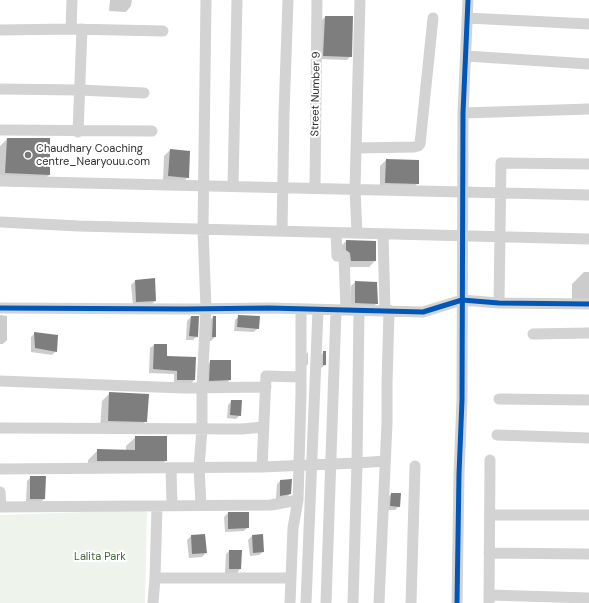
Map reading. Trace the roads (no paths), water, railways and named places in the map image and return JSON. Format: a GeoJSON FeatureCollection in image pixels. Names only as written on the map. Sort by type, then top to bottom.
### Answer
{"type":"FeatureCollection","features":[{"type":"Feature","properties":{"kind":"street"},"geometry":{"type":"LineString","coordinates":[[72,0],[77,29],[80,90],[78,132]]}},
{"type":"Feature","properties":{"kind":"street"},"geometry":{"type":"LineString","coordinates":[[201,505],[200,467],[202,388],[206,309],[203,229],[206,0]]}},
{"type":"Feature","properties":{"kind":"street"},"geometry":{"type":"LineString","coordinates":[[233,186],[237,0]]}},
{"type":"Feature","properties":{"kind":"street"},"geometry":{"type":"LineString","coordinates":[[282,231],[288,0]]}},
{"type":"Feature","properties":{"kind":"street","name":"Street Number 9"},"geometry":{"type":"LineString","coordinates":[[315,188],[317,0]]}},
{"type":"Feature","properties":{"kind":"street"},"geometry":{"type":"LineString","coordinates":[[357,233],[355,189],[360,0]]}},
{"type":"Feature","properties":{"kind":"street"},"geometry":{"type":"LineString","coordinates":[[457,603],[462,400],[464,113],[468,0]]}},
{"type":"Feature","properties":{"kind":"street"},"geometry":{"type":"LineString","coordinates":[[356,148],[414,147],[420,144],[433,18]]}},
{"type":"Feature","properties":{"kind":"street"},"geometry":{"type":"LineString","coordinates":[[467,18],[589,24]]}},
{"type":"Feature","properties":{"kind":"street"},"geometry":{"type":"LineString","coordinates":[[0,30],[77,29],[163,31]]}},
{"type":"Feature","properties":{"kind":"street"},"geometry":{"type":"LineString","coordinates":[[466,56],[589,64]]}},
{"type":"Feature","properties":{"kind":"street"},"geometry":{"type":"LineString","coordinates":[[0,89],[80,90],[144,93]]}},
{"type":"Feature","properties":{"kind":"street"},"geometry":{"type":"LineString","coordinates":[[464,113],[589,109]]}},
{"type":"Feature","properties":{"kind":"street"},"geometry":{"type":"LineString","coordinates":[[0,130],[78,132],[152,131]]}},
{"type":"Feature","properties":{"kind":"street"},"geometry":{"type":"LineString","coordinates":[[499,303],[501,163],[589,164]]}},
{"type":"Feature","properties":{"kind":"street"},"geometry":{"type":"LineString","coordinates":[[0,181],[589,195]]}},
{"type":"Feature","properties":{"kind":"street"},"geometry":{"type":"LineString","coordinates":[[0,222],[79,226],[589,239]]}},
{"type":"Feature","properties":{"kind":"street"},"geometry":{"type":"LineString","coordinates":[[326,603],[331,463],[344,256],[337,256],[336,232]]}},
{"type":"Feature","properties":{"kind":"street"},"geometry":{"type":"LineString","coordinates":[[379,603],[385,461],[387,310],[383,234]]}},
{"type":"Feature","properties":{"kind":"street"},"geometry":{"type":"LineString","coordinates":[[0,308],[269,308],[423,312],[462,300],[499,303],[589,304]]}},
{"type":"Feature","properties":{"kind":"street"},"geometry":{"type":"LineString","coordinates":[[290,603],[293,528],[298,500],[301,309]]}},
{"type":"Feature","properties":{"kind":"street"},"geometry":{"type":"LineString","coordinates":[[306,603],[313,464],[318,310]]}},
{"type":"Feature","properties":{"kind":"street"},"geometry":{"type":"LineString","coordinates":[[353,603],[359,310]]}},
{"type":"Feature","properties":{"kind":"street"},"geometry":{"type":"LineString","coordinates":[[533,334],[589,333]]}},
{"type":"Feature","properties":{"kind":"street"},"geometry":{"type":"LineString","coordinates":[[262,467],[266,376],[301,377]]}},
{"type":"Feature","properties":{"kind":"street"},"geometry":{"type":"LineString","coordinates":[[0,381],[202,388],[266,387]]}},
{"type":"Feature","properties":{"kind":"street"},"geometry":{"type":"LineString","coordinates":[[498,399],[589,400]]}},
{"type":"Feature","properties":{"kind":"street"},"geometry":{"type":"LineString","coordinates":[[0,428],[202,429],[264,427]]}},
{"type":"Feature","properties":{"kind":"street"},"geometry":{"type":"LineString","coordinates":[[497,435],[589,438]]}},
{"type":"Feature","properties":{"kind":"street"},"geometry":{"type":"LineString","coordinates":[[490,460],[489,599],[589,598]]}},
{"type":"Feature","properties":{"kind":"street"},"geometry":{"type":"LineString","coordinates":[[0,469],[262,467],[385,461]]}},
{"type":"Feature","properties":{"kind":"street"},"geometry":{"type":"LineString","coordinates":[[411,603],[415,466]]}},
{"type":"Feature","properties":{"kind":"street"},"geometry":{"type":"LineString","coordinates":[[171,468],[172,506]]}},
{"type":"Feature","properties":{"kind":"street"},"geometry":{"type":"LineString","coordinates":[[0,492],[0,507],[271,505],[298,500]]}},
{"type":"Feature","properties":{"kind":"street"},"geometry":{"type":"LineString","coordinates":[[153,603],[157,506]]}},
{"type":"Feature","properties":{"kind":"street"},"geometry":{"type":"LineString","coordinates":[[490,515],[589,515]]}},
{"type":"Feature","properties":{"kind":"street"},"geometry":{"type":"LineString","coordinates":[[489,553],[589,554]]}},
{"type":"Feature","properties":{"kind":"street"},"geometry":{"type":"LineString","coordinates":[[155,578],[291,578]]}},
{"type":"Feature","properties":{"kind":"place","name":"Chaudhary Coaching centre_Nearyouu.com"},"geometry":{"type":"Point","coordinates":[28,155]}},
{"type":"Feature","properties":{"kind":"park label","name":"Lalita Park"},"geometry":{"type":"Point","coordinates":[100,557]}}]}
